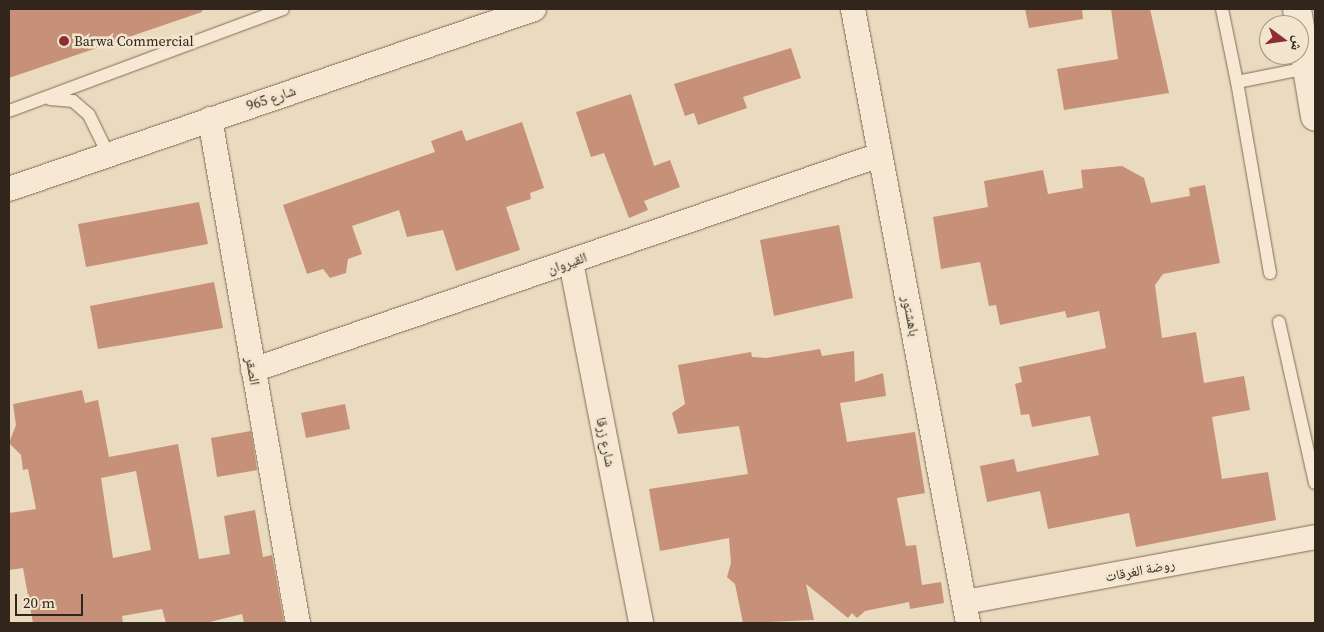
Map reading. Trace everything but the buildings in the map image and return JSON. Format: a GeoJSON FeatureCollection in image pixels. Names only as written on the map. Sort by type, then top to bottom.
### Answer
{"type":"FeatureCollection","features":[{"type":"Feature","properties":{"kind":"street","name":"شارع 965"},"geometry":{"type":"LineString","coordinates":[[9,189],[534,9]]}},
{"type":"Feature","properties":{"kind":"street","name":"باهشتور"},"geometry":{"type":"LineString","coordinates":[[853,9],[966,613]]}},
{"type":"Feature","properties":{"kind":"street"},"geometry":{"type":"LineString","coordinates":[[1296,9],[1315,116]]}},
{"type":"Feature","properties":{"kind":"street","name":"الصقر"},"geometry":{"type":"LineString","coordinates":[[210,119],[298,623]]}},
{"type":"Feature","properties":{"kind":"street","name":"القيروان"},"geometry":{"type":"LineString","coordinates":[[253,370],[880,155]]}},
{"type":"Feature","properties":{"kind":"street","name":"شارع زرقا"},"geometry":{"type":"LineString","coordinates":[[571,262],[641,623]]}},
{"type":"Feature","properties":{"kind":"street","name":"روضة الغرقات"},"geometry":{"type":"LineString","coordinates":[[966,613],[1315,537]]}},
{"type":"Feature","properties":{"kind":"lane"},"geometry":{"type":"LineString","coordinates":[[9,111],[47,99],[283,9]]}},
{"type":"Feature","properties":{"kind":"lane"},"geometry":{"type":"LineString","coordinates":[[1222,9],[1237,82],[1270,273]]}},
{"type":"Feature","properties":{"kind":"lane"},"geometry":{"type":"LineString","coordinates":[[1237,82],[1307,68]]}},
{"type":"Feature","properties":{"kind":"lane"},"geometry":{"type":"LineString","coordinates":[[47,99],[73,101],[89,115],[108,154]]}},
{"type":"Feature","properties":{"kind":"lane"},"geometry":{"type":"LineString","coordinates":[[1279,322],[1315,483]]}},
{"type":"Feature","properties":{"kind":"place","name":"Barwa Commercial"},"geometry":{"type":"Point","coordinates":[64,41]}}]}
